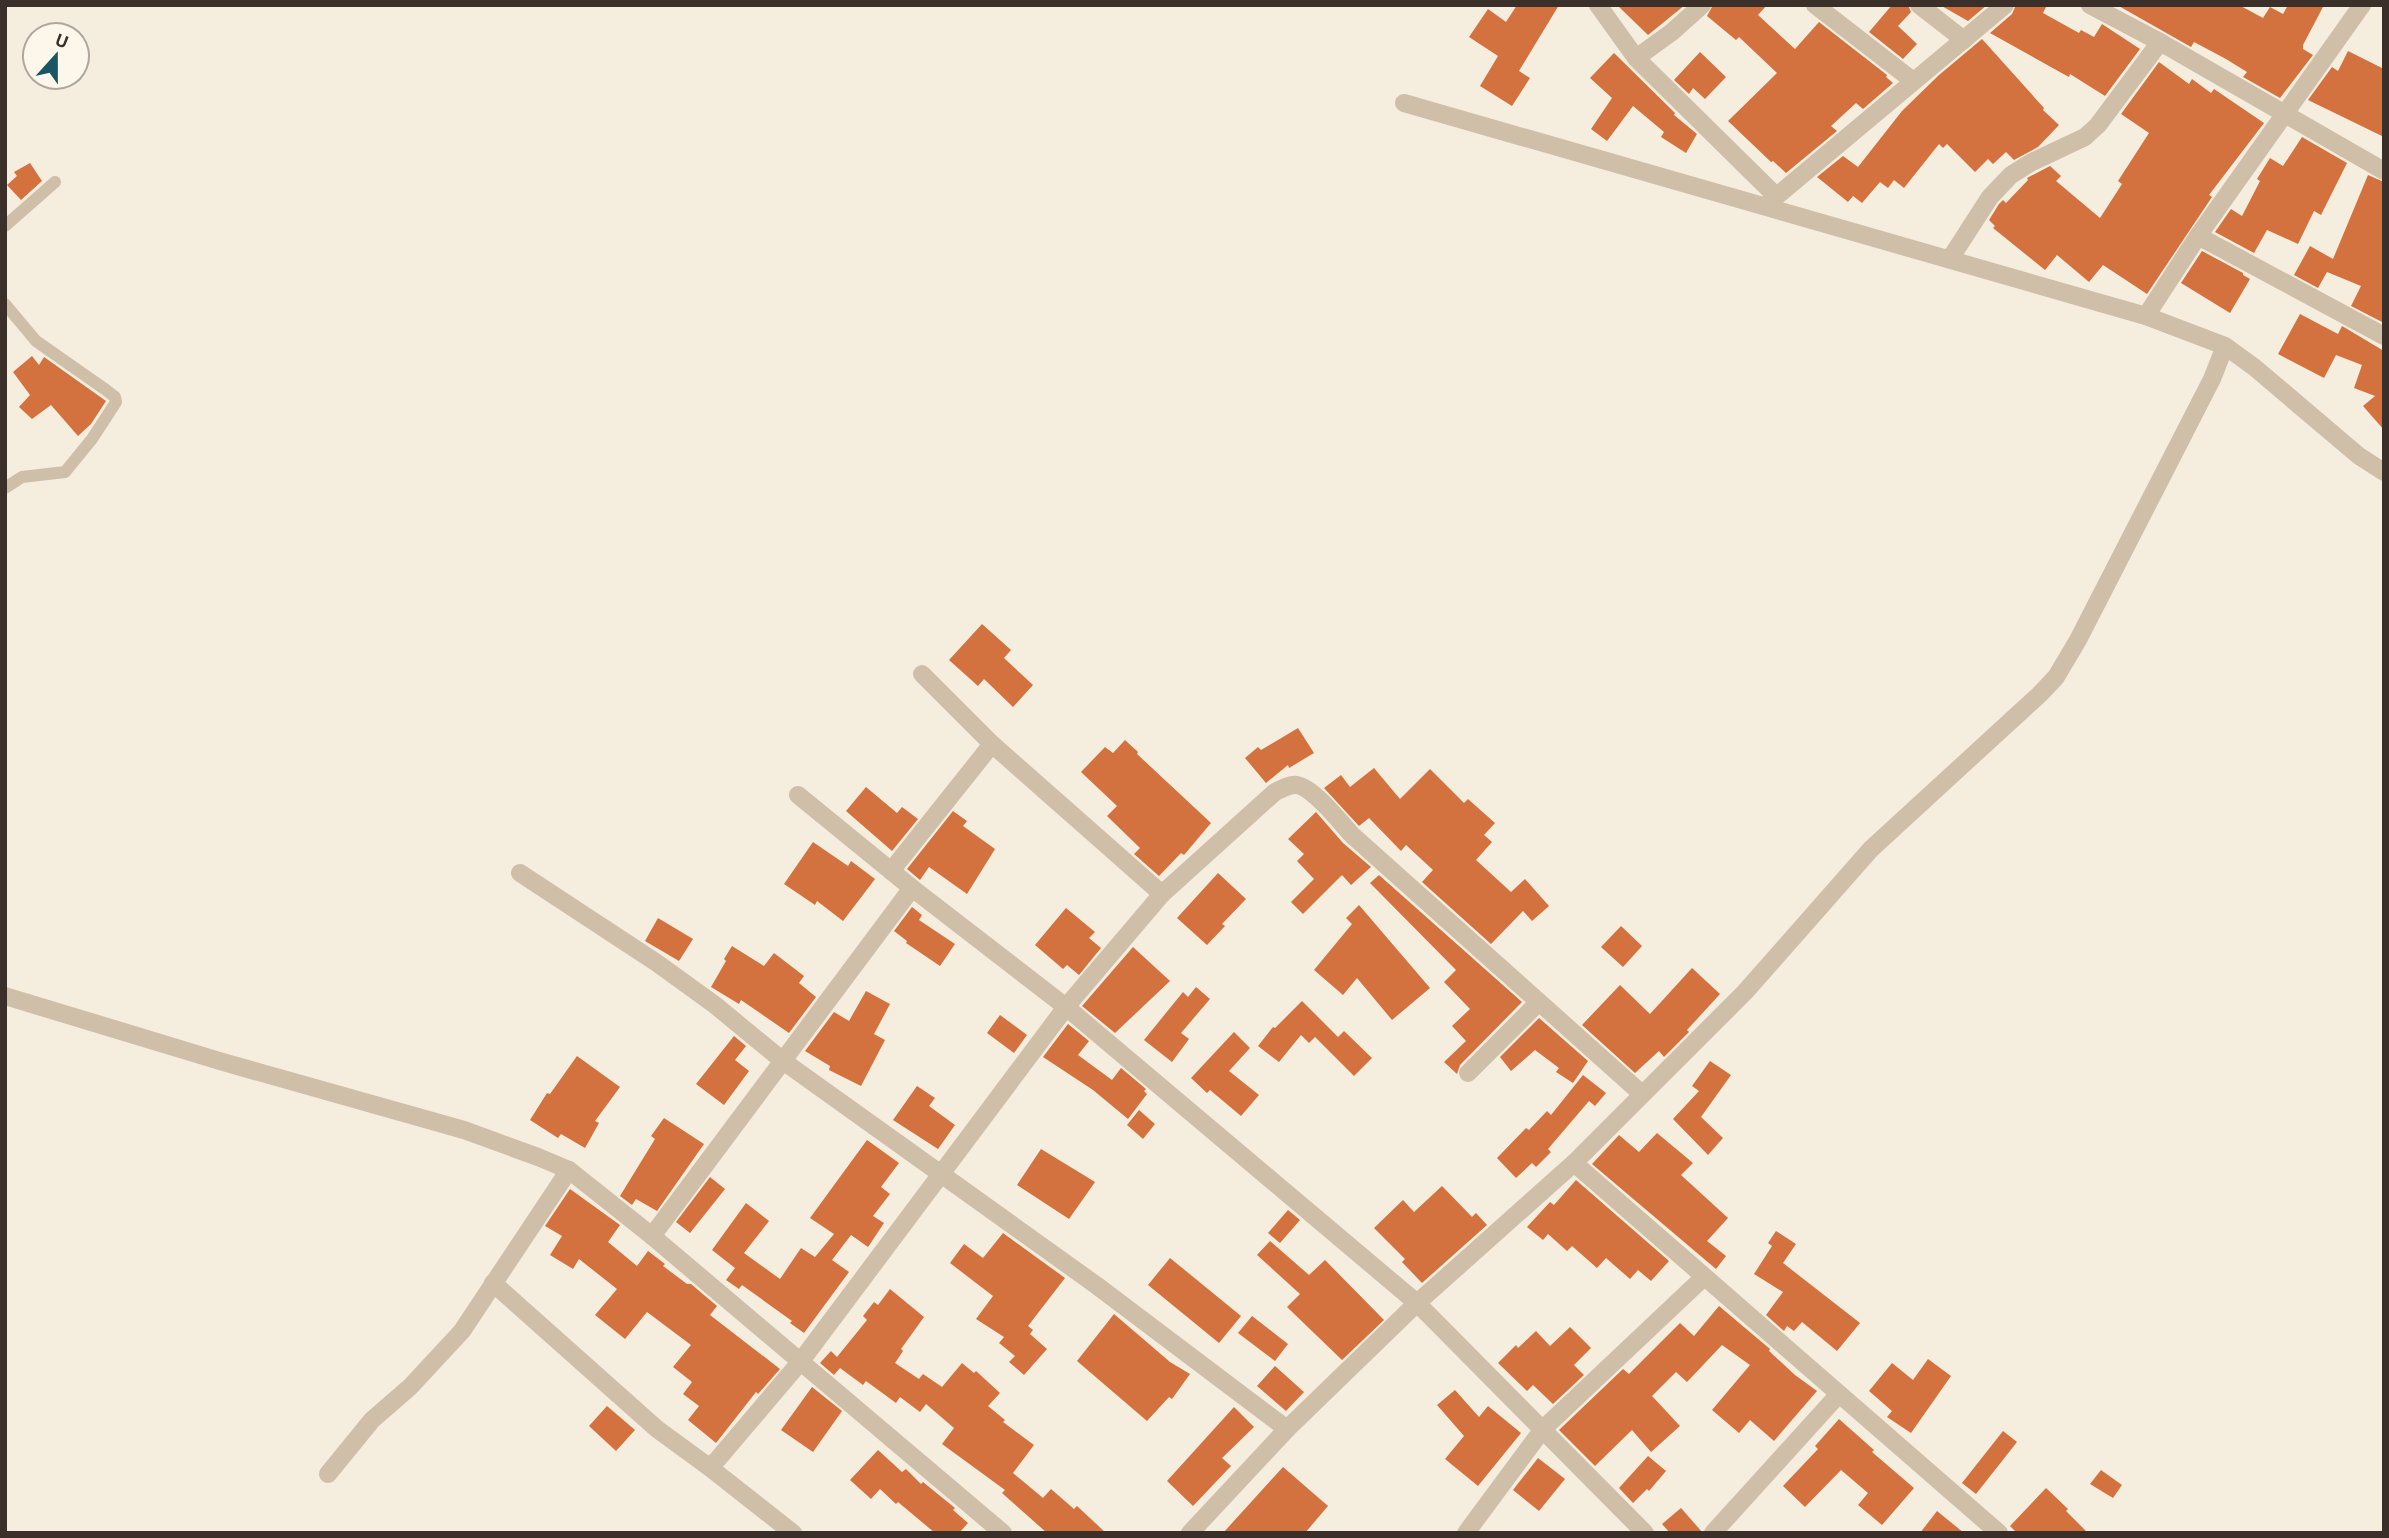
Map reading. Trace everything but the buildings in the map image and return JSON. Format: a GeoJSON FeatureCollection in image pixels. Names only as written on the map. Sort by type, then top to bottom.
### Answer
{"type":"FeatureCollection","features":[{"type":"Feature","properties":{"kind":"street"},"geometry":{"type":"LineString","coordinates":[[1598,5],[1636,58],[1770,201]]}},
{"type":"Feature","properties":{"kind":"street"},"geometry":{"type":"LineString","coordinates":[[1636,58],[1672,32],[1702,5]]}},
{"type":"Feature","properties":{"kind":"street"},"geometry":{"type":"LineString","coordinates":[[1815,5],[1912,80]]}},
{"type":"Feature","properties":{"kind":"street"},"geometry":{"type":"LineString","coordinates":[[1919,5],[1964,40]]}},
{"type":"Feature","properties":{"kind":"street"},"geometry":{"type":"LineString","coordinates":[[1770,201],[2005,5]]}},
{"type":"Feature","properties":{"kind":"street"},"geometry":{"type":"LineString","coordinates":[[2090,5],[2160,42],[2384,171]]}},
{"type":"Feature","properties":{"kind":"street"},"geometry":{"type":"LineString","coordinates":[[2146,316],[2198,236],[2362,5]]}},
{"type":"Feature","properties":{"kind":"street"},"geometry":{"type":"LineString","coordinates":[[1951,259],[1990,197],[2011,175],[2085,137],[2098,125],[2160,42]]}},
{"type":"Feature","properties":{"kind":"street"},"geometry":{"type":"LineString","coordinates":[[1404,103],[1770,201],[1951,259],[2146,316],[2254,367],[2359,456],[2384,472]]}},
{"type":"Feature","properties":{"kind":"street"},"geometry":{"type":"LineString","coordinates":[[2198,236],[2384,336]]}},
{"type":"Feature","properties":{"kind":"street"},"geometry":{"type":"LineString","coordinates":[[1190,1533],[1287,1429],[1417,1303],[1574,1164],[1745,992],[1871,849],[2056,677],[2078,640],[2212,379],[2223,351]]}},
{"type":"Feature","properties":{"kind":"street"},"geometry":{"type":"LineString","coordinates":[[922,674],[992,744],[1161,894]]}},
{"type":"Feature","properties":{"kind":"street"},"geometry":{"type":"LineString","coordinates":[[891,871],[992,744]]}},
{"type":"Feature","properties":{"kind":"street"},"geometry":{"type":"LineString","coordinates":[[709,1467],[801,1361],[1066,1007],[1161,894],[1275,792],[1287,786],[1297,785],[1312,793],[1352,835],[1642,1094]]}},
{"type":"Feature","properties":{"kind":"street"},"geometry":{"type":"LineString","coordinates":[[798,795],[912,888],[1066,1007],[1417,1303],[1645,1533]]}},
{"type":"Feature","properties":{"kind":"street"},"geometry":{"type":"LineString","coordinates":[[520,873],[667,970],[715,1005],[782,1061],[1096,1285],[1287,1429]]}},
{"type":"Feature","properties":{"kind":"street"},"geometry":{"type":"LineString","coordinates":[[652,1236],[912,888]]}},
{"type":"Feature","properties":{"kind":"street"},"geometry":{"type":"LineString","coordinates":[[5,996],[223,1062],[464,1130],[569,1170],[652,1236],[1003,1533]]}},
{"type":"Feature","properties":{"kind":"street"},"geometry":{"type":"LineString","coordinates":[[1468,1073],[1539,1002]]}},
{"type":"Feature","properties":{"kind":"street"},"geometry":{"type":"LineString","coordinates":[[1574,1164],[1999,1533]]}},
{"type":"Feature","properties":{"kind":"street"},"geometry":{"type":"LineString","coordinates":[[328,1474],[372,1420],[410,1387],[462,1331],[569,1170]]}},
{"type":"Feature","properties":{"kind":"street"},"geometry":{"type":"LineString","coordinates":[[1466,1533],[1544,1429],[1704,1277]]}},
{"type":"Feature","properties":{"kind":"street"},"geometry":{"type":"LineString","coordinates":[[494,1283],[657,1429],[793,1533]]}},
{"type":"Feature","properties":{"kind":"street"},"geometry":{"type":"LineString","coordinates":[[1713,1533],[1839,1394]]}},
{"type":"Feature","properties":{"kind":"lane"},"geometry":{"type":"LineString","coordinates":[[5,226],[55,183]]}},
{"type":"Feature","properties":{"kind":"lane"},"geometry":{"type":"LineString","coordinates":[[5,304],[36,341],[106,390],[115,397],[116,402],[92,439],[65,472],[22,477],[5,488]]}}]}
